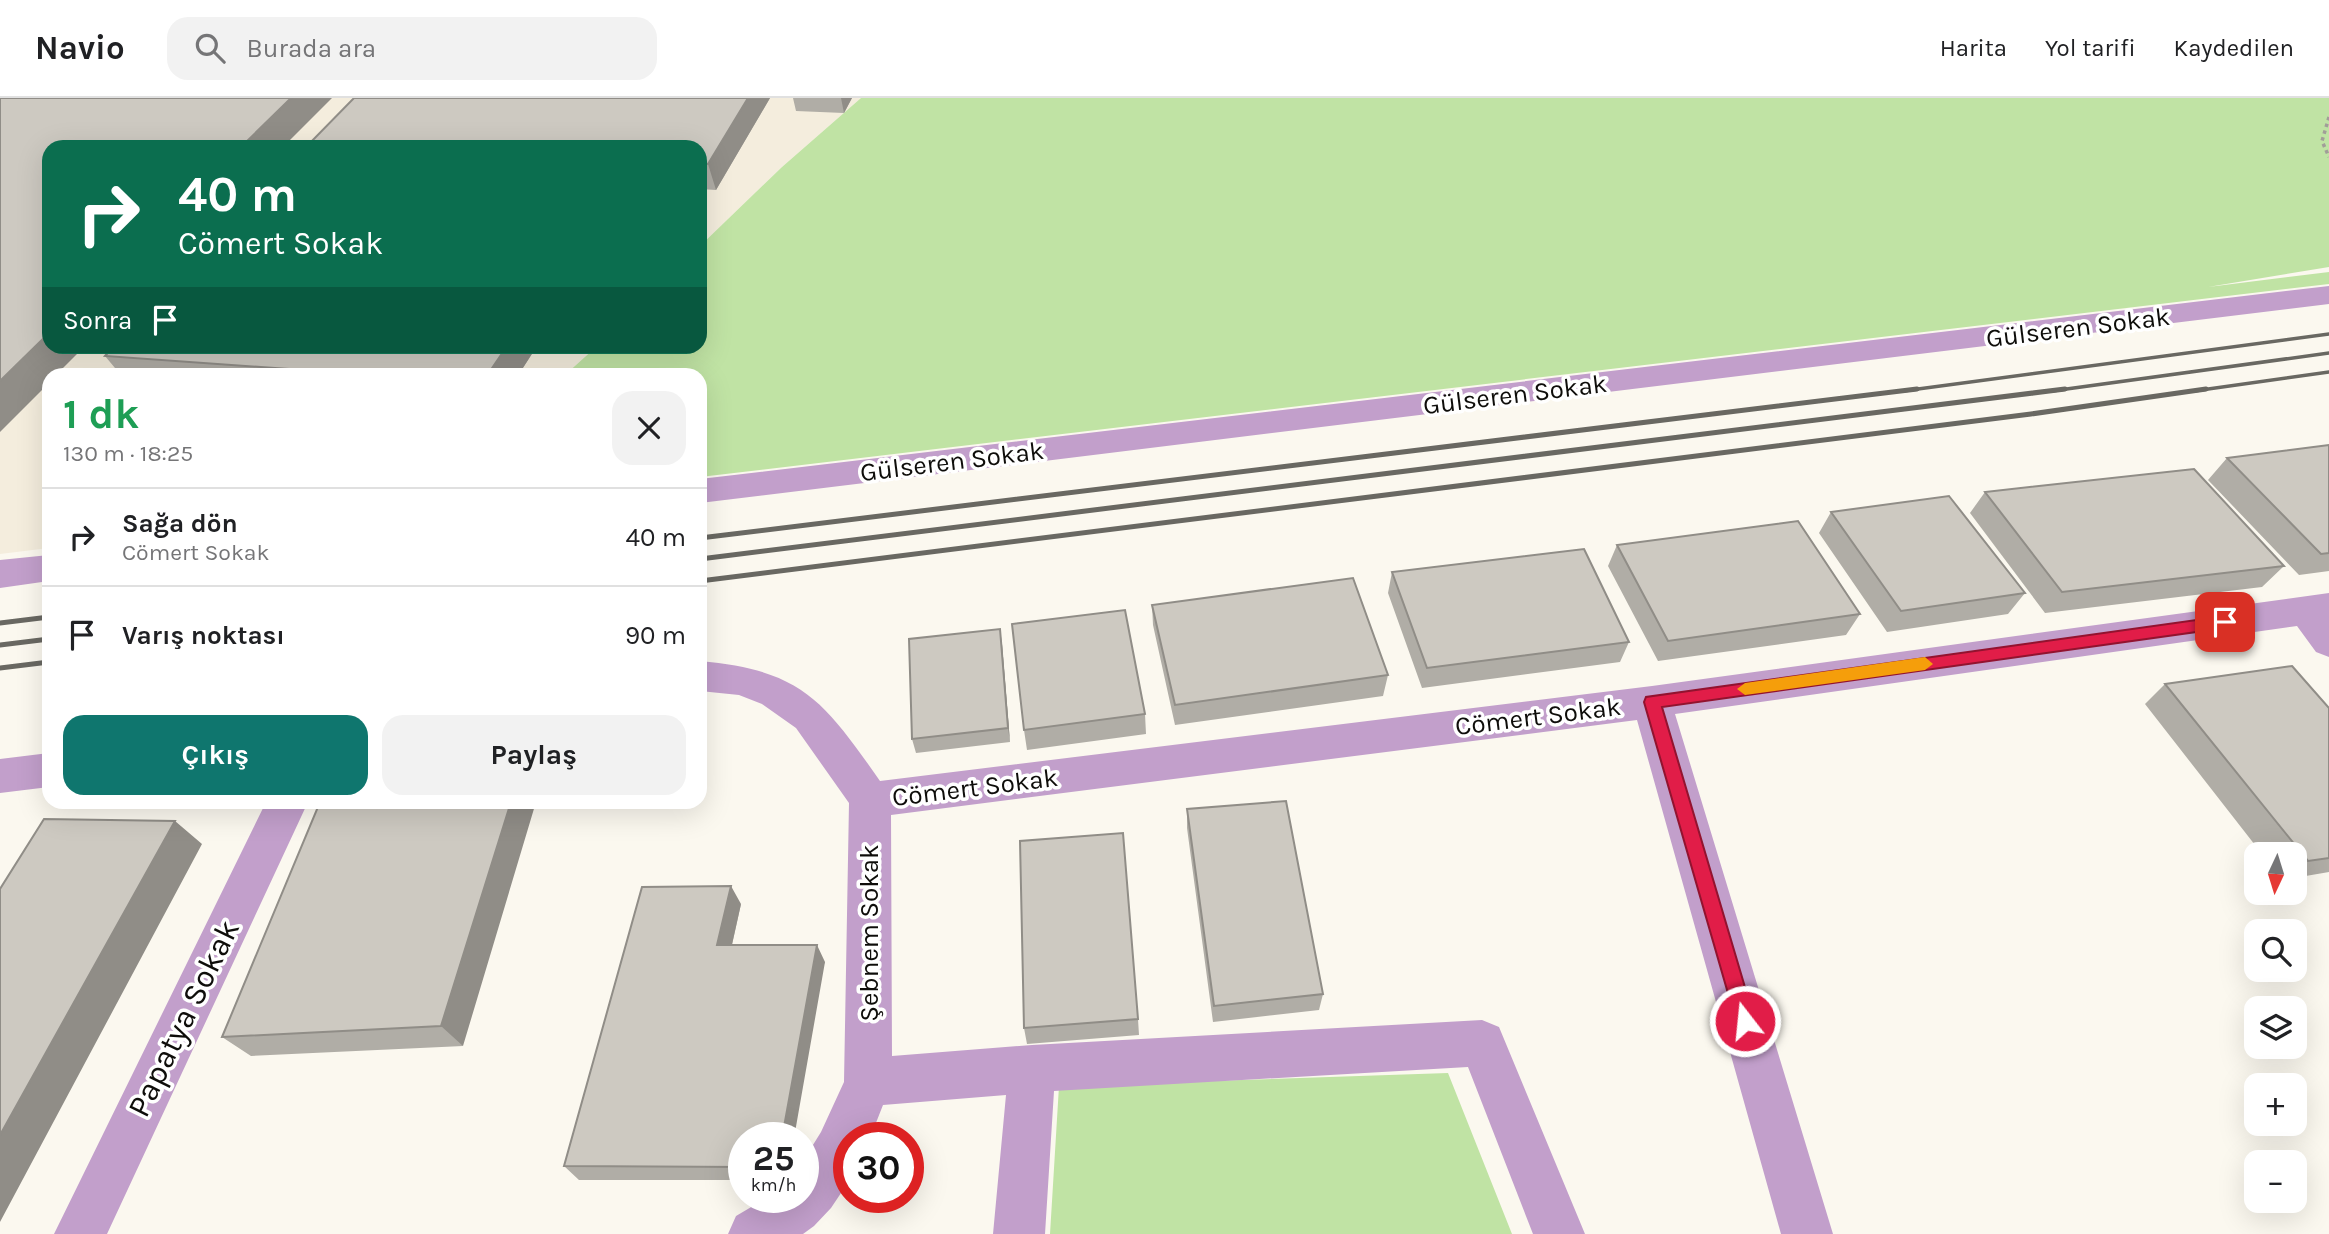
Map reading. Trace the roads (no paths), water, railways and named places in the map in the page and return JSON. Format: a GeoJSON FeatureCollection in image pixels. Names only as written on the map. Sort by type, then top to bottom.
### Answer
{"type":"FeatureCollection","features":[{"type":"Feature","properties":{"kind":"street","name":"Gülseren Sokak"},"geometry":{"type":"LineString","coordinates":[[707,490],[2329,295]]}},
{"type":"Feature","properties":{"kind":"street"},"geometry":{"type":"LineString","coordinates":[[0,574],[42,569]]}},
{"type":"Feature","properties":{"kind":"street"},"geometry":{"type":"LineString","coordinates":[[2318,609],[2329,642]]}},
{"type":"Feature","properties":{"kind":"street","name":"Cömert Sokak"},"geometry":{"type":"LineString","coordinates":[[870,800],[1652,702],[2318,609]]}},
{"type":"Feature","properties":{"kind":"street"},"geometry":{"type":"LineString","coordinates":[[707,677],[742,680],[776,693],[810,718],[832,744],[870,800]]}},
{"type":"Feature","properties":{"kind":"street"},"geometry":{"type":"LineString","coordinates":[[1652,702],[1807,1234]]}},
{"type":"Feature","properties":{"kind":"street"},"geometry":{"type":"LineString","coordinates":[[0,776],[42,771]]}},
{"type":"Feature","properties":{"kind":"street","name":"Şebnem Sokak"},"geometry":{"type":"LineString","coordinates":[[868,1082],[870,800]]}},
{"type":"Feature","properties":{"kind":"street","name":"Papatya Sokak"},"geometry":{"type":"LineString","coordinates":[[80,1234],[283,809]]}},
{"type":"Feature","properties":{"kind":"street"},"geometry":{"type":"LineString","coordinates":[[754,1234],[793,1212],[822,1181],[846,1138],[868,1082],[1032,1069],[1482,1044],[1559,1234]]}},
{"type":"Feature","properties":{"kind":"street"},"geometry":{"type":"LineString","coordinates":[[1019,1234],[1032,1069]]}},
{"type":"Feature","properties":{"kind":"railway"},"geometry":{"type":"LineString","coordinates":[[1903,391],[2329,334]]}},
{"type":"Feature","properties":{"kind":"railway"},"geometry":{"type":"LineString","coordinates":[[2052,391],[2329,353]]}},
{"type":"Feature","properties":{"kind":"railway"},"geometry":{"type":"LineString","coordinates":[[2194,391],[2329,372]]}},
{"type":"Feature","properties":{"kind":"railway"},"geometry":{"type":"LineString","coordinates":[[707,537],[1917,389]]}},
{"type":"Feature","properties":{"kind":"railway"},"geometry":{"type":"LineString","coordinates":[[707,558],[2065,389]]}},
{"type":"Feature","properties":{"kind":"railway"},"geometry":{"type":"LineString","coordinates":[[707,580],[2031,414],[2206,389]]}},
{"type":"Feature","properties":{"kind":"railway"},"geometry":{"type":"LineString","coordinates":[[0,623],[42,618]]}},
{"type":"Feature","properties":{"kind":"railway"},"geometry":{"type":"LineString","coordinates":[[0,645],[42,640]]}},
{"type":"Feature","properties":{"kind":"railway"},"geometry":{"type":"LineString","coordinates":[[0,668],[42,663]]}}]}
